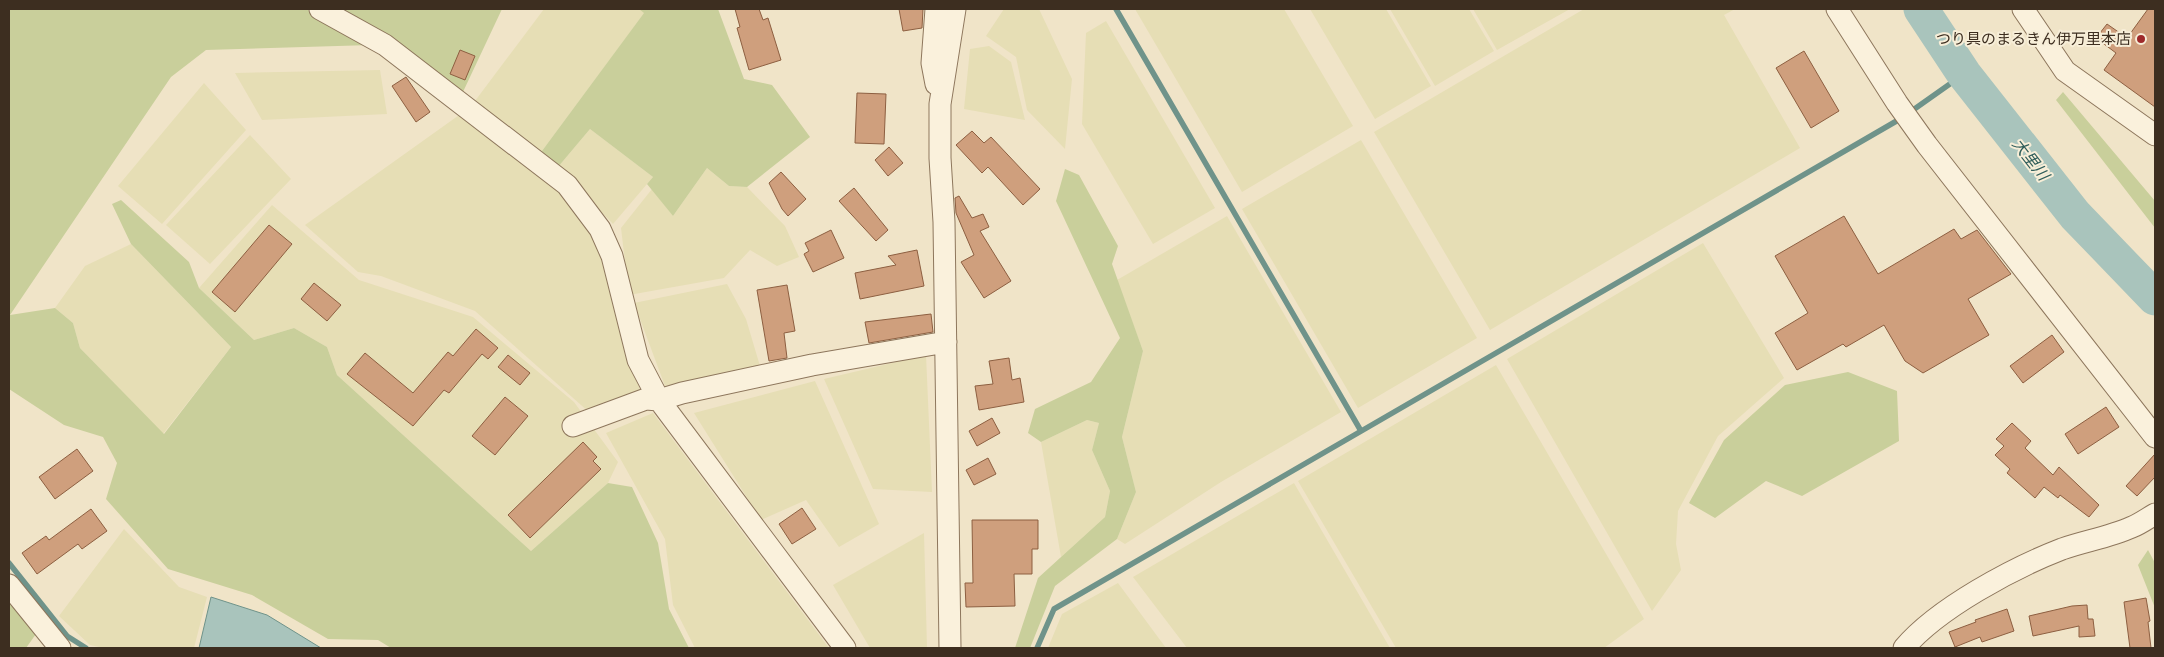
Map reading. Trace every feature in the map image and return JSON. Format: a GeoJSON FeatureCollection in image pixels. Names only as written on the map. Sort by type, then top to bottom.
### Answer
{"type":"FeatureCollection","features":[{"type":"Feature","properties":{"kind":"street"},"geometry":{"type":"LineString","coordinates":[[320,9],[385,46],[567,185],[600,229],[612,256],[638,360],[659,400],[845,648]]}},
{"type":"Feature","properties":{"kind":"street"},"geometry":{"type":"LineString","coordinates":[[936,9],[932,63],[940,104]]}},
{"type":"Feature","properties":{"kind":"street"},"geometry":{"type":"LineString","coordinates":[[950,648],[944,222],[940,158],[940,104],[955,9]]}},
{"type":"Feature","properties":{"kind":"street"},"geometry":{"type":"LineString","coordinates":[[1837,9],[1927,145],[2155,437]]}},
{"type":"Feature","properties":{"kind":"street"},"geometry":{"type":"LineString","coordinates":[[2023,9],[2064,71],[2155,135]]}},
{"type":"Feature","properties":{"kind":"street"},"geometry":{"type":"LineString","coordinates":[[573,426],[646,399],[659,400],[682,393],[812,365],[946,342]]}},
{"type":"Feature","properties":{"kind":"street"},"geometry":{"type":"LineString","coordinates":[[1916,644],[1945,612],[2018,568],[2063,549],[2132,527],[2155,514]]}},
{"type":"Feature","properties":{"kind":"street"},"geometry":{"type":"LineString","coordinates":[[9,584],[49,644]]}},
{"type":"Feature","properties":{"kind":"shaded area"},"geometry":{"type":"Polygon","coordinates":[[[544,9],[639,9],[645,12],[539,155],[475,101],[544,9]]]}},
{"type":"Feature","properties":{"kind":"shaded area"},"geometry":{"type":"Polygon","coordinates":[[[1004,9],[1039,9],[1072,79],[1065,149],[1027,110],[1016,57],[986,36],[1004,9]]]}},
{"type":"Feature","properties":{"kind":"shaded area"},"geometry":{"type":"Polygon","coordinates":[[[1135,9],[1284,9],[1353,126],[1242,192],[1135,9]]]}},
{"type":"Feature","properties":{"kind":"shaded area"},"geometry":{"type":"Polygon","coordinates":[[[1310,9],[1386,9],[1431,86],[1375,119],[1310,9]]]}},
{"type":"Feature","properties":{"kind":"shaded area"},"geometry":{"type":"Polygon","coordinates":[[[1390,9],[1469,9],[1494,51],[1435,86],[1390,9]]]}},
{"type":"Feature","properties":{"kind":"shaded area"},"geometry":{"type":"Polygon","coordinates":[[[1473,9],[1570,9],[1497,50],[1473,9]]]}},
{"type":"Feature","properties":{"kind":"shaded area"},"geometry":{"type":"Polygon","coordinates":[[[1584,9],[1735,9],[1724,15],[1800,148],[1490,330],[1374,132],[1584,9]]]}},
{"type":"Feature","properties":{"kind":"shaded area"},"geometry":{"type":"Polygon","coordinates":[[[1106,21],[1215,208],[1153,244],[1082,124],[1086,33],[1106,21]]]}},
{"type":"Feature","properties":{"kind":"shaded area"},"geometry":{"type":"Polygon","coordinates":[[[989,46],[1011,62],[1025,120],[964,109],[970,49],[989,46]]]}},
{"type":"Feature","properties":{"kind":"shaded area"},"geometry":{"type":"Polygon","coordinates":[[[380,70],[387,114],[262,120],[235,73],[380,70]]]}},
{"type":"Feature","properties":{"kind":"shaded area"},"geometry":{"type":"Polygon","coordinates":[[[204,83],[246,130],[162,224],[118,186],[204,83]]]}},
{"type":"Feature","properties":{"kind":"shaded area"},"geometry":{"type":"Polygon","coordinates":[[[462,113],[534,170],[576,208],[603,255],[629,362],[642,394],[590,413],[475,311],[381,276],[358,272],[305,225],[462,113]]]}},
{"type":"Feature","properties":{"kind":"shaded area"},"geometry":{"type":"Polygon","coordinates":[[[590,129],[653,177],[613,224],[558,167],[590,129]]]}},
{"type":"Feature","properties":{"kind":"shaded area"},"geometry":{"type":"Polygon","coordinates":[[[250,135],[291,179],[210,264],[166,225],[250,135]]]}},
{"type":"Feature","properties":{"kind":"shaded area"},"geometry":{"type":"Polygon","coordinates":[[[1361,140],[1477,338],[1358,408],[1242,209],[1361,140]]]}},
{"type":"Feature","properties":{"kind":"shaded area"},"geometry":{"type":"Polygon","coordinates":[[[707,168],[729,186],[747,187],[785,226],[799,257],[777,266],[750,250],[724,278],[629,295],[621,228],[652,189],[673,216],[707,168]]]}},
{"type":"Feature","properties":{"kind":"shaded area"},"geometry":{"type":"Polygon","coordinates":[[[272,205],[359,280],[473,317],[574,402],[618,462],[608,483],[531,551],[337,375],[327,347],[294,328],[254,340],[199,288],[272,205]]]}},
{"type":"Feature","properties":{"kind":"shaded area"},"geometry":{"type":"Polygon","coordinates":[[[1227,216],[1341,412],[1221,482],[1125,544],[1117,539],[1136,492],[1122,437],[1143,351],[1117,280],[1227,216]]]}},
{"type":"Feature","properties":{"kind":"shaded area"},"geometry":{"type":"Polygon","coordinates":[[[1703,243],[1784,378],[1718,436],[1678,511],[1676,544],[1681,570],[1652,611],[1507,359],[1703,243]]]}},
{"type":"Feature","properties":{"kind":"shaded area"},"geometry":{"type":"Polygon","coordinates":[[[131,244],[231,347],[163,434],[80,348],[73,323],[55,308],[85,266],[131,244]]]}},
{"type":"Feature","properties":{"kind":"shaded area"},"geometry":{"type":"Polygon","coordinates":[[[727,284],[746,319],[760,366],[665,386],[634,303],[727,284]]]}},
{"type":"Feature","properties":{"kind":"shaded area"},"geometry":{"type":"Polygon","coordinates":[[[926,355],[932,492],[873,489],[824,379],[926,355]]]}},
{"type":"Feature","properties":{"kind":"shaded area"},"geometry":{"type":"Polygon","coordinates":[[[1496,365],[1644,619],[1604,648],[1396,648],[1298,481],[1496,365]]]}},
{"type":"Feature","properties":{"kind":"shaded area"},"geometry":{"type":"Polygon","coordinates":[[[815,381],[879,524],[839,547],[806,500],[761,520],[694,413],[815,381]]]}},
{"type":"Feature","properties":{"kind":"shaded area"},"geometry":{"type":"Polygon","coordinates":[[[653,413],[829,648],[695,648],[673,605],[665,539],[606,433],[653,413]]]}},
{"type":"Feature","properties":{"kind":"shaded area"},"geometry":{"type":"Polygon","coordinates":[[[1087,420],[1099,423],[1092,450],[1110,491],[1105,517],[1061,557],[1041,442],[1087,420]]]}},
{"type":"Feature","properties":{"kind":"shaded area"},"geometry":{"type":"Polygon","coordinates":[[[1294,483],[1390,648],[1187,648],[1133,577],[1294,483]]]}},
{"type":"Feature","properties":{"kind":"shaded area"},"geometry":{"type":"Polygon","coordinates":[[[124,529],[179,587],[207,597],[194,648],[104,648],[90,645],[59,616],[124,529]]]}},
{"type":"Feature","properties":{"kind":"shaded area"},"geometry":{"type":"Polygon","coordinates":[[[924,533],[927,648],[870,648],[833,585],[924,533]]]}},
{"type":"Feature","properties":{"kind":"shaded area"},"geometry":{"type":"Polygon","coordinates":[[[1118,583],[1166,648],[1048,648],[1062,614],[1118,583]]]}},
{"type":"Feature","properties":{"kind":"green space"},"geometry":{"type":"Polygon","coordinates":[[[9,9],[306,9],[371,45],[206,50],[171,77],[10,315],[55,308],[73,323],[80,348],[164,434],[231,347],[131,244],[112,204],[121,200],[189,262],[199,288],[254,340],[294,328],[327,347],[337,375],[531,551],[608,483],[632,487],[658,543],[669,609],[689,648],[391,648],[378,640],[328,639],[252,595],[168,569],[106,499],[117,463],[103,437],[64,425],[9,389],[9,9]]]}},
{"type":"Feature","properties":{"kind":"green space"},"geometry":{"type":"Polygon","coordinates":[[[340,9],[502,9],[462,94],[386,33],[340,9]]]}},
{"type":"Feature","properties":{"kind":"green space"},"geometry":{"type":"Polygon","coordinates":[[[639,9],[718,9],[744,79],[772,85],[810,137],[747,187],[729,186],[707,168],[673,216],[647,184],[653,177],[590,129],[558,167],[539,155],[644,13],[639,9]]]}},
{"type":"Feature","properties":{"kind":"green space"},"geometry":{"type":"Polygon","coordinates":[[[2063,92],[2155,201],[2155,228],[2056,100],[2063,92]]]}},
{"type":"Feature","properties":{"kind":"green space"},"geometry":{"type":"Polygon","coordinates":[[[1065,169],[1079,175],[1118,246],[1112,264],[1143,351],[1122,437],[1136,492],[1117,539],[1055,586],[1030,648],[1015,648],[1038,578],[1105,517],[1110,491],[1092,450],[1099,423],[1087,420],[1041,442],[1028,433],[1035,409],[1091,382],[1120,338],[1056,201],[1065,169]]]}},
{"type":"Feature","properties":{"kind":"green space"},"geometry":{"type":"Polygon","coordinates":[[[1848,372],[1897,391],[1899,441],[1802,496],[1766,481],[1715,518],[1689,503],[1724,440],[1785,385],[1848,372]]]}},
{"type":"Feature","properties":{"kind":"green space"},"geometry":{"type":"Polygon","coordinates":[[[2148,550],[2155,563],[2155,608],[2138,565],[2148,550]]]}},
{"type":"Feature","properties":{"kind":"green space"},"geometry":{"type":"Polygon","coordinates":[[[9,598],[36,634],[26,648],[9,648],[9,598]]]}},
{"type":"Feature","properties":{"kind":"water"},"geometry":{"type":"Polygon","coordinates":[[[211,597],[267,615],[321,648],[199,648],[211,597]]]}},
{"type":"Feature","properties":{"kind":"building"},"geometry":{"type":"Polygon","coordinates":[[[735,9],[759,9],[763,20],[768,18],[781,60],[749,70],[737,28],[740,27],[735,9]]]}},
{"type":"Feature","properties":{"kind":"building"},"geometry":{"type":"Polygon","coordinates":[[[899,9],[923,9],[922,28],[903,31],[899,9]]]}},
{"type":"Feature","properties":{"kind":"building","name":"つり具のまるきん伊万里本店"},"geometry":{"type":"Polygon","coordinates":[[[2148,9],[2155,9],[2155,107],[2104,70],[2116,53],[2096,38],[2107,24],[2127,38],[2148,9]]]}},
{"type":"Feature","properties":{"kind":"building"},"geometry":{"type":"Polygon","coordinates":[[[460,50],[475,56],[465,80],[450,74],[460,50]]]}},
{"type":"Feature","properties":{"kind":"building"},"geometry":{"type":"Polygon","coordinates":[[[1804,51],[1839,111],[1811,128],[1776,68],[1804,51]]]}},
{"type":"Feature","properties":{"kind":"building"},"geometry":{"type":"Polygon","coordinates":[[[406,77],[430,112],[416,122],[392,86],[406,77]]]}},
{"type":"Feature","properties":{"kind":"building"},"geometry":{"type":"Polygon","coordinates":[[[857,93],[886,94],[884,144],[855,143],[857,93]]]}},
{"type":"Feature","properties":{"kind":"building"},"geometry":{"type":"Polygon","coordinates":[[[972,131],[984,143],[991,137],[1040,189],[1023,205],[988,167],[982,173],[956,145],[972,131]]]}},
{"type":"Feature","properties":{"kind":"building"},"geometry":{"type":"Polygon","coordinates":[[[889,147],[903,163],[888,176],[875,160],[889,147]]]}},
{"type":"Feature","properties":{"kind":"building"},"geometry":{"type":"Polygon","coordinates":[[[781,172],[806,199],[788,216],[782,209],[769,183],[781,172]]]}},
{"type":"Feature","properties":{"kind":"building"},"geometry":{"type":"Polygon","coordinates":[[[854,188],[888,230],[876,241],[839,201],[854,188]]]}},
{"type":"Feature","properties":{"kind":"building"},"geometry":{"type":"Polygon","coordinates":[[[959,196],[972,218],[983,214],[989,227],[980,231],[1011,281],[984,298],[961,262],[974,255],[956,213],[955,198],[959,196]]]}},
{"type":"Feature","properties":{"kind":"building"},"geometry":{"type":"Polygon","coordinates":[[[1844,216],[1878,274],[1954,229],[1961,239],[1977,230],[2011,274],[1968,299],[1989,335],[1923,373],[1905,361],[1884,325],[1846,347],[1843,344],[1797,370],[1775,333],[1808,313],[1775,256],[1844,216]]]}},
{"type":"Feature","properties":{"kind":"building"},"geometry":{"type":"Polygon","coordinates":[[[269,225],[292,244],[235,312],[212,292],[269,225]]]}},
{"type":"Feature","properties":{"kind":"building"},"geometry":{"type":"Polygon","coordinates":[[[831,230],[844,258],[813,272],[804,254],[809,251],[805,243],[831,230]]]}},
{"type":"Feature","properties":{"kind":"building"},"geometry":{"type":"Polygon","coordinates":[[[917,250],[924,286],[860,299],[855,273],[896,265],[888,256],[917,250]]]}},
{"type":"Feature","properties":{"kind":"building"},"geometry":{"type":"Polygon","coordinates":[[[314,283],[341,305],[327,321],[301,299],[314,283]]]}},
{"type":"Feature","properties":{"kind":"building"},"geometry":{"type":"Polygon","coordinates":[[[787,285],[795,331],[784,333],[787,358],[769,361],[757,290],[787,285]]]}},
{"type":"Feature","properties":{"kind":"building"},"geometry":{"type":"Polygon","coordinates":[[[931,314],[933,332],[869,343],[865,322],[931,314]]]}},
{"type":"Feature","properties":{"kind":"building"},"geometry":{"type":"Polygon","coordinates":[[[476,329],[498,348],[488,359],[482,354],[449,393],[444,390],[413,426],[347,374],[365,353],[413,393],[448,352],[453,356],[476,329]]]}},
{"type":"Feature","properties":{"kind":"building"},"geometry":{"type":"Polygon","coordinates":[[[2052,335],[2064,352],[2023,383],[2010,366],[2052,335]]]}},
{"type":"Feature","properties":{"kind":"building"},"geometry":{"type":"Polygon","coordinates":[[[508,355],[530,373],[520,385],[498,367],[508,355]]]}},
{"type":"Feature","properties":{"kind":"building"},"geometry":{"type":"Polygon","coordinates":[[[1009,358],[1012,380],[1020,378],[1024,402],[979,410],[975,386],[993,384],[989,361],[1009,358]]]}},
{"type":"Feature","properties":{"kind":"building"},"geometry":{"type":"Polygon","coordinates":[[[505,397],[528,416],[495,455],[472,436],[505,397]]]}},
{"type":"Feature","properties":{"kind":"building"},"geometry":{"type":"Polygon","coordinates":[[[2106,407],[2119,427],[2078,454],[2065,434],[2106,407]]]}},
{"type":"Feature","properties":{"kind":"building"},"geometry":{"type":"Polygon","coordinates":[[[992,418],[1000,433],[977,446],[969,431],[992,418]]]}},
{"type":"Feature","properties":{"kind":"building"},"geometry":{"type":"Polygon","coordinates":[[[2012,423],[2031,441],[2025,448],[2053,475],[2059,467],[2099,505],[2089,517],[2060,495],[2058,498],[2044,487],[2035,498],[2007,473],[2010,469],[1995,455],[2004,446],[1996,439],[2012,423]]]}},
{"type":"Feature","properties":{"kind":"building"},"geometry":{"type":"Polygon","coordinates":[[[583,442],[597,457],[593,461],[601,469],[530,538],[508,515],[583,442]]]}},
{"type":"Feature","properties":{"kind":"building"},"geometry":{"type":"Polygon","coordinates":[[[77,449],[93,471],[55,499],[39,477],[77,449]]]}},
{"type":"Feature","properties":{"kind":"building"},"geometry":{"type":"Polygon","coordinates":[[[2155,454],[2155,477],[2137,496],[2126,486],[2155,454]]]}},
{"type":"Feature","properties":{"kind":"building"},"geometry":{"type":"Polygon","coordinates":[[[988,458],[996,474],[974,485],[966,470],[988,458]]]}},
{"type":"Feature","properties":{"kind":"building"},"geometry":{"type":"Polygon","coordinates":[[[802,508],[816,529],[792,544],[779,524],[802,508]]]}},
{"type":"Feature","properties":{"kind":"building"},"geometry":{"type":"Polygon","coordinates":[[[91,509],[107,531],[82,549],[78,544],[37,574],[22,553],[46,536],[49,540],[91,509]]]}},
{"type":"Feature","properties":{"kind":"building"},"geometry":{"type":"Polygon","coordinates":[[[972,520],[1038,520],[1038,549],[1032,549],[1032,574],[1014,574],[1015,606],[966,607],[965,583],[973,583],[972,520]]]}},
{"type":"Feature","properties":{"kind":"building"},"geometry":{"type":"Polygon","coordinates":[[[2146,598],[2150,621],[2148,622],[2151,648],[2130,648],[2124,602],[2146,598]]]}},
{"type":"Feature","properties":{"kind":"building"},"geometry":{"type":"Polygon","coordinates":[[[2087,605],[2088,619],[2093,619],[2095,636],[2079,637],[2079,626],[2033,636],[2029,616],[2072,606],[2087,605]]]}},
{"type":"Feature","properties":{"kind":"building"},"geometry":{"type":"Polygon","coordinates":[[[2007,609],[2014,631],[1982,642],[1980,637],[1955,647],[1949,632],[1976,622],[1975,620],[2007,609]]]}},
{"type":"Feature","properties":{"kind":"waterway"},"geometry":{"type":"LineString","coordinates":[[1116,9],[1361,431]]}},
{"type":"Feature","properties":{"kind":"waterway","name":"大里川"},"geometry":{"type":"LineString","coordinates":[[1921,9],[1964,74],[2075,215],[2155,298]]}},
{"type":"Feature","properties":{"kind":"waterway"},"geometry":{"type":"LineString","coordinates":[[1913,110],[1964,74]]}},
{"type":"Feature","properties":{"kind":"waterway"},"geometry":{"type":"LineString","coordinates":[[1037,648],[1054,609],[1900,119]]}},
{"type":"Feature","properties":{"kind":"waterway"},"geometry":{"type":"LineString","coordinates":[[9,563],[67,636],[86,648]]}},
{"type":"Feature","properties":{"kind":"place","name":"つり具のまるきん伊万里本店"},"geometry":{"type":"Point","coordinates":[2141,39]}}]}
